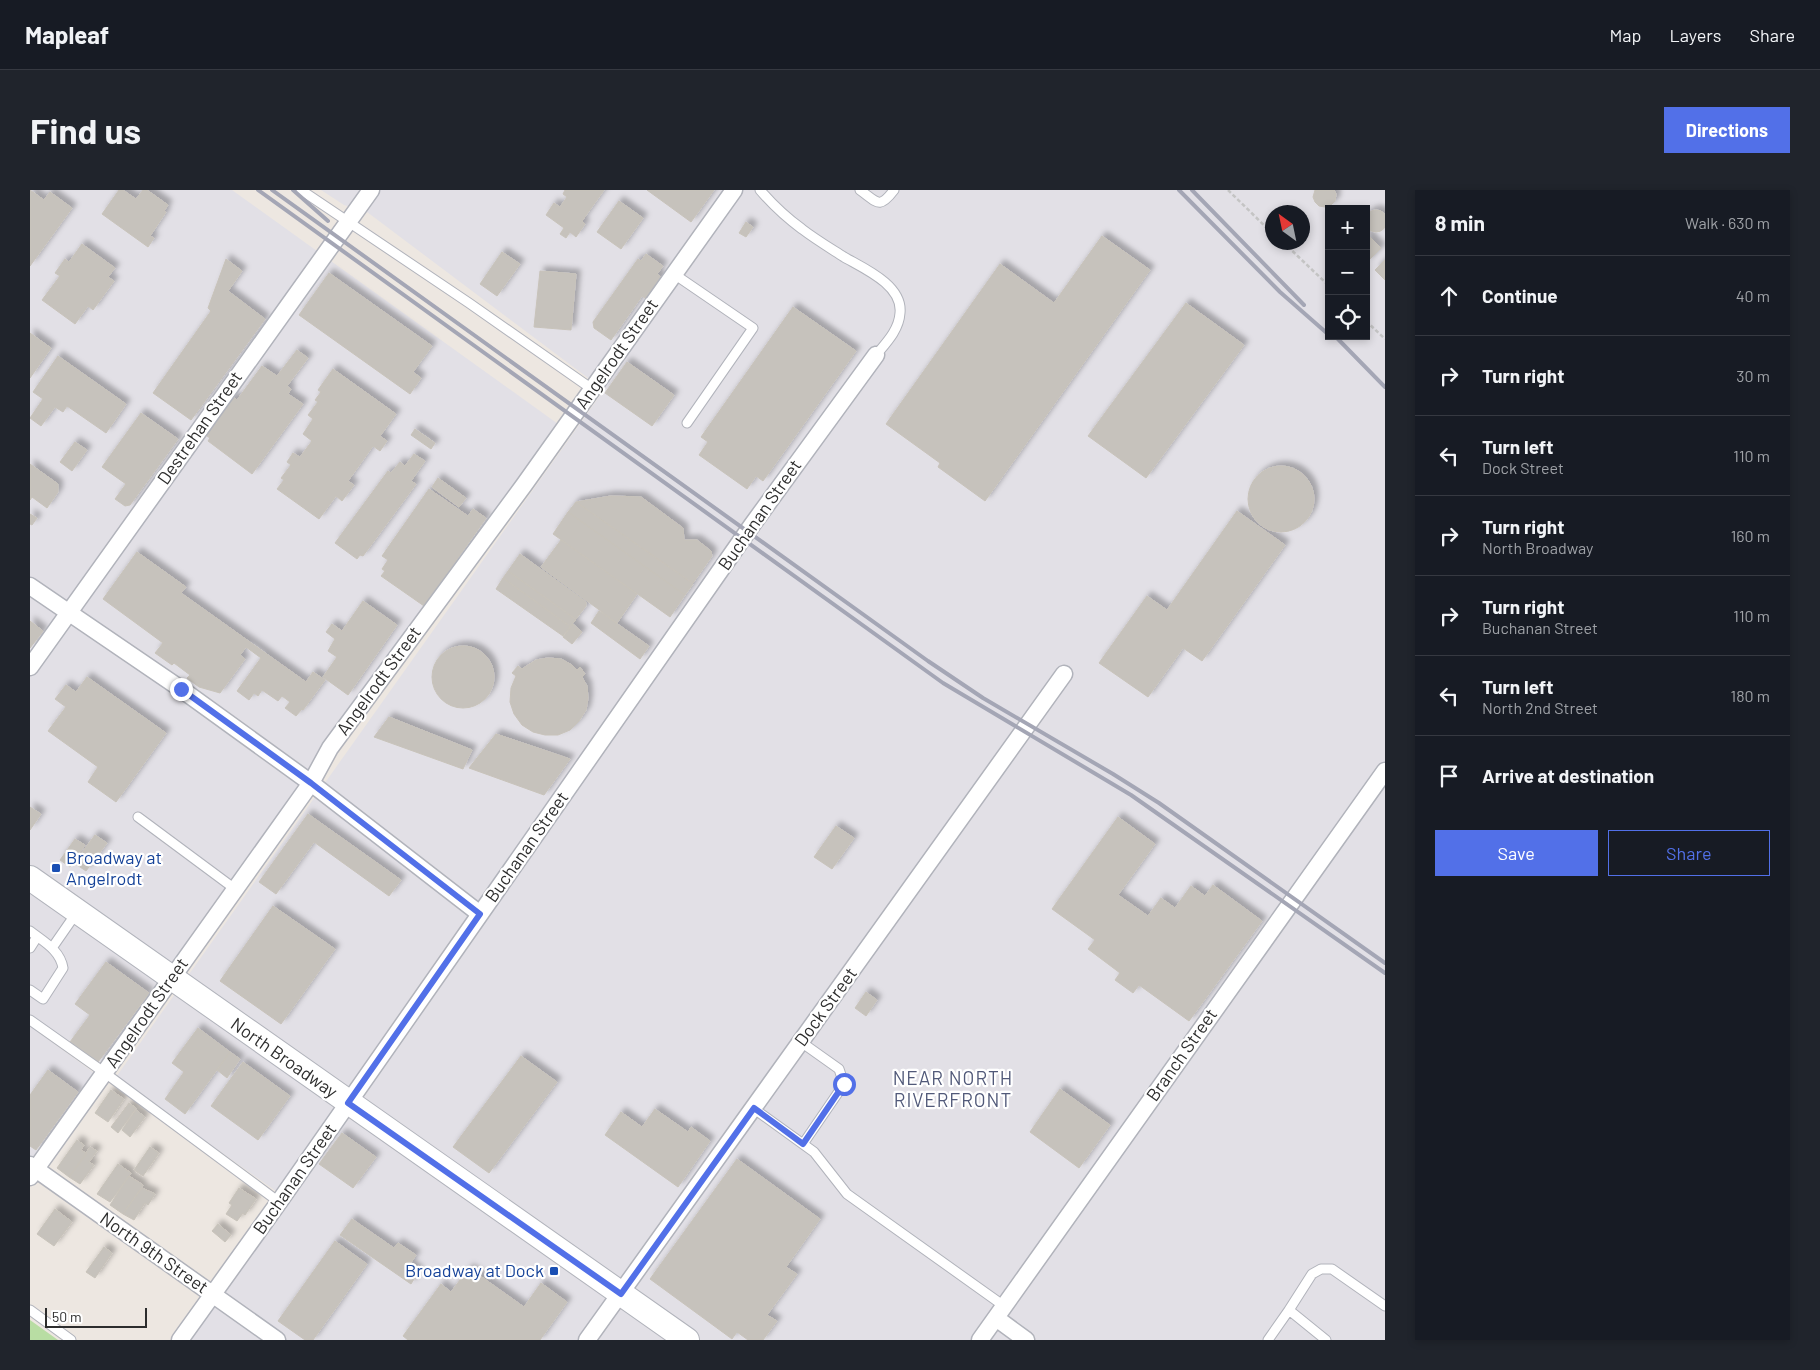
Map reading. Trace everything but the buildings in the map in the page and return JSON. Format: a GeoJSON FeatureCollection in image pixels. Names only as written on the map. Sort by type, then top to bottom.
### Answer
{"type":"FeatureCollection","features":[{"type":"Feature","properties":{"kind":"main road","name":"North Broadway"},"geometry":{"type":"LineString","coordinates":[[30,878],[687,1340]]}},
{"type":"Feature","properties":{"kind":"street","name":"Destrehan Street"},"geometry":{"type":"LineString","coordinates":[[30,667],[371,190]]}},
{"type":"Feature","properties":{"kind":"street","name":"Angelrodt Street"},"geometry":{"type":"LineString","coordinates":[[32,1171],[311,783],[330,748],[524,485],[734,190]]}},
{"type":"Feature","properties":{"kind":"street","name":"Buchanan Street"},"geometry":{"type":"LineString","coordinates":[[180,1340],[214,1295],[752,525],[876,355]]}},
{"type":"Feature","properties":{"kind":"street"},"geometry":{"type":"LineString","coordinates":[[30,586],[181,689],[311,783],[480,914]]}},
{"type":"Feature","properties":{"kind":"street","name":"Dock Street"},"geometry":{"type":"LineString","coordinates":[[587,1340],[1064,674]]}},
{"type":"Feature","properties":{"kind":"street","name":"Branch Street"},"geometry":{"type":"LineString","coordinates":[[980,1340],[1385,771]]}},
{"type":"Feature","properties":{"kind":"street","name":"North 9th Street"},"geometry":{"type":"LineString","coordinates":[[32,1171],[277,1340]]}},
{"type":"Feature","properties":{"kind":"street"},"geometry":{"type":"LineString","coordinates":[[1000,1312],[1026,1340]]}},
{"type":"Feature","properties":{"kind":"lane"},"geometry":{"type":"LineString","coordinates":[[301,190],[349,221],[592,389]]}},
{"type":"Feature","properties":{"kind":"lane"},"geometry":{"type":"LineString","coordinates":[[760,190],[802,229],[878,276],[892,289],[899,302],[900,313],[896,328],[876,355]]}},
{"type":"Feature","properties":{"kind":"lane"},"geometry":{"type":"LineString","coordinates":[[860,190],[882,203],[894,190]]}},
{"type":"Feature","properties":{"kind":"lane"},"geometry":{"type":"LineString","coordinates":[[674,274],[753,328],[687,423]]}},
{"type":"Feature","properties":{"kind":"lane"},"geometry":{"type":"LineString","coordinates":[[138,817],[236,889]]}},
{"type":"Feature","properties":{"kind":"lane"},"geometry":{"type":"LineString","coordinates":[[52,948],[77,912]]}},
{"type":"Feature","properties":{"kind":"lane"},"geometry":{"type":"LineString","coordinates":[[30,948],[34,934],[52,948],[61,959],[63,968],[43,999],[30,990]]}},
{"type":"Feature","properties":{"kind":"lane"},"geometry":{"type":"LineString","coordinates":[[30,1020],[279,1202]]}},
{"type":"Feature","properties":{"kind":"lane"},"geometry":{"type":"LineString","coordinates":[[801,1042],[839,1069],[844,1084],[803,1144]]}},
{"type":"Feature","properties":{"kind":"lane"},"geometry":{"type":"LineString","coordinates":[[754,1108],[814,1152],[848,1194],[1000,1312]]}},
{"type":"Feature","properties":{"kind":"lane"},"geometry":{"type":"LineString","coordinates":[[1268,1340],[1312,1274],[1321,1269],[1332,1269],[1385,1306]]}},
{"type":"Feature","properties":{"kind":"lane"},"geometry":{"type":"LineString","coordinates":[[30,1310],[71,1340]]}},
{"type":"Feature","properties":{"kind":"lane"},"geometry":{"type":"LineString","coordinates":[[1289,1310],[1326,1340]]}},
{"type":"Feature","properties":{"kind":"path"},"geometry":{"type":"LineString","coordinates":[[1228,190],[1265,226]]}},
{"type":"Feature","properties":{"kind":"path"},"geometry":{"type":"LineString","coordinates":[[1291,250],[1325,282]]}},
{"type":"Feature","properties":{"kind":"path"},"geometry":{"type":"LineString","coordinates":[[1370,325],[1385,339]]}},
{"type":"Feature","properties":{"kind":"shaded area"},"geometry":{"type":"Polygon","coordinates":[[[30,190],[232,190],[558,424],[103,1068],[30,1015],[30,190]]]}},
{"type":"Feature","properties":{"kind":"shaded area"},"geometry":{"type":"Polygon","coordinates":[[[321,190],[1385,190],[1385,1340],[188,1340],[287,1199],[116,1077],[604,390],[367,212],[344,205],[321,190]]]}},
{"type":"Feature","properties":{"kind":"shaded area"},"geometry":{"type":"Polygon","coordinates":[[[30,1026],[97,1075],[30,1170],[30,1026]]]}},
{"type":"Feature","properties":{"kind":"green space"},"geometry":{"type":"Polygon","coordinates":[[[30,1320],[58,1340],[30,1340],[30,1320]]]}},
{"type":"Feature","properties":{"kind":"railway"},"geometry":{"type":"LineString","coordinates":[[258,190],[943,683],[1131,795],[1385,973]]}},
{"type":"Feature","properties":{"kind":"railway"},"geometry":{"type":"LineString","coordinates":[[272,190],[928,661],[983,698],[1159,803],[1385,963]]}},
{"type":"Feature","properties":{"kind":"railway"},"geometry":{"type":"LineString","coordinates":[[293,190],[328,221]]}},
{"type":"Feature","properties":{"kind":"railway"},"geometry":{"type":"LineString","coordinates":[[1179,190],[1280,292],[1325,331]]}},
{"type":"Feature","properties":{"kind":"railway"},"geometry":{"type":"LineString","coordinates":[[1192,190],[1304,305]]}},
{"type":"Feature","properties":{"kind":"railway"},"geometry":{"type":"LineString","coordinates":[[1339,340],[1385,387]]}},
{"type":"Feature","properties":{"kind":"place","name":"Broadway at Angelrodt"},"geometry":{"type":"Point","coordinates":[56,868]}},
{"type":"Feature","properties":{"kind":"place","name":"Broadway at Dock"},"geometry":{"type":"Point","coordinates":[554,1271]}},
{"type":"Feature","properties":{"kind":"district","name":"NEAR NORTH RIVERFRONT"},"geometry":{"type":"Point","coordinates":[953,1089]}},
{"type":"Feature","properties":{"kind":"route"},"geometry":{"type":"LineString","coordinates":[[181,689],[311,783],[480,914],[348,1103],[621,1294],[754,1108],[803,1144],[844,1084]]}}]}
